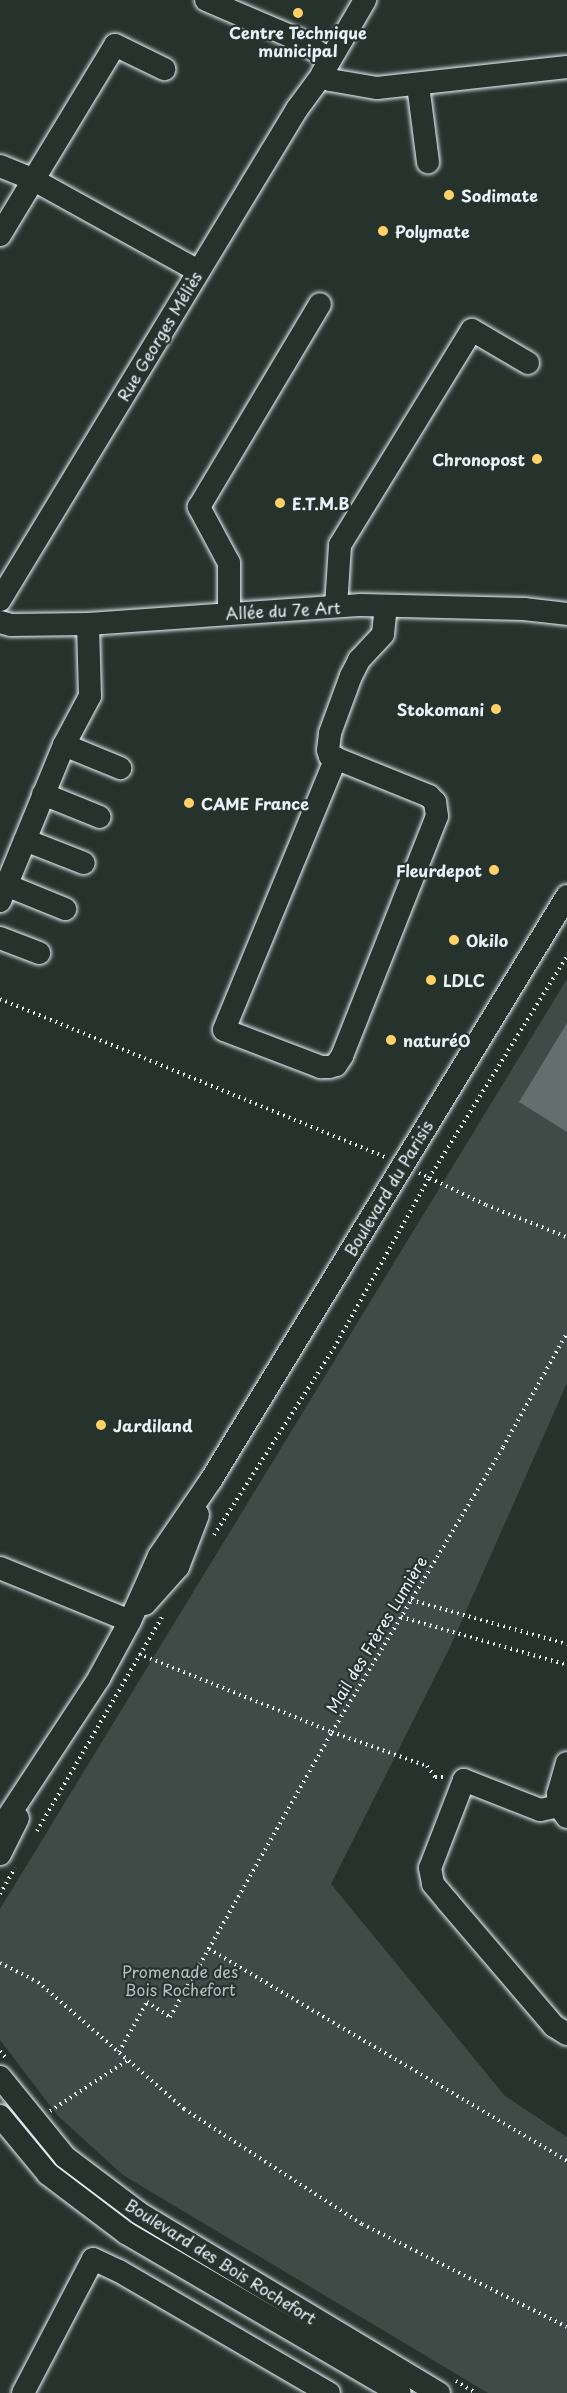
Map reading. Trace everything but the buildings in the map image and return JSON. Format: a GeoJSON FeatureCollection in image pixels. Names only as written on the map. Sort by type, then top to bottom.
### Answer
{"type":"FeatureCollection","features":[{"type":"Feature","properties":{"kind":"street"},"geometry":{"type":"LineString","coordinates":[[206,0],[300,40],[326,68],[330,80],[377,88],[567,67]]}},
{"type":"Feature","properties":{"kind":"street","name":"Rue Georges Méliès"},"geometry":{"type":"LineString","coordinates":[[0,600],[297,109],[326,68],[365,0]]}},
{"type":"Feature","properties":{"kind":"street"},"geometry":{"type":"LineString","coordinates":[[0,235],[115,45],[164,69]]}},
{"type":"Feature","properties":{"kind":"street"},"geometry":{"type":"LineString","coordinates":[[418,85],[428,162]]}},
{"type":"Feature","properties":{"kind":"street"},"geometry":{"type":"LineString","coordinates":[[0,166],[34,180],[198,271]]}},
{"type":"Feature","properties":{"kind":"street"},"geometry":{"type":"LineString","coordinates":[[229,613],[229,563],[199,507],[320,304]]}},
{"type":"Feature","properties":{"kind":"street"},"geometry":{"type":"LineString","coordinates":[[336,606],[340,545],[472,330],[528,363]]}},
{"type":"Feature","properties":{"kind":"street","name":"Allée du 7e Art"},"geometry":{"type":"LineString","coordinates":[[0,622],[10,625],[88,624],[336,606],[524,609],[567,614]]}},
{"type":"Feature","properties":{"kind":"street"},"geometry":{"type":"LineString","coordinates":[[336,758],[224,1030],[321,1067],[336,1065],[342,1056],[438,809],[429,796],[336,758],[330,756],[328,750],[330,733],[359,660],[383,634],[386,606]]}},
{"type":"Feature","properties":{"kind":"street"},"geometry":{"type":"LineString","coordinates":[[65,909],[3,893],[64,745],[90,696],[88,624]]}},
{"type":"Feature","properties":{"kind":"street"},"geometry":{"type":"LineString","coordinates":[[64,745],[120,768]]}},
{"type":"Feature","properties":{"kind":"street"},"geometry":{"type":"LineString","coordinates":[[43,794],[100,817]]}},
{"type":"Feature","properties":{"kind":"street"},"geometry":{"type":"LineString","coordinates":[[25,840],[84,863]]}},
{"type":"Feature","properties":{"kind":"street","name":"Boulevard du Parisis"},"geometry":{"type":"LineString","coordinates":[[0,1829],[52,1752],[130,1621],[159,1556],[211,1480],[567,896]]}},
{"type":"Feature","properties":{"kind":"street"},"geometry":{"type":"LineString","coordinates":[[0,938],[39,953]]}},
{"type":"Feature","properties":{"kind":"street"},"geometry":{"type":"LineString","coordinates":[[0,1568],[130,1621]]}},
{"type":"Feature","properties":{"kind":"street","name":"Boulevard du Parisis"},"geometry":{"type":"LineString","coordinates":[[9,1859],[52,1752]]}},
{"type":"Feature","properties":{"kind":"street"},"geometry":{"type":"LineString","coordinates":[[567,1763],[559,1782],[556,1811],[464,1780],[430,1868],[434,1884],[554,2025],[567,2034]]}},
{"type":"Feature","properties":{"kind":"street","name":"Boulevard des Bois Rochefort"},"geometry":{"type":"LineString","coordinates":[[4,2068],[45,2113],[64,2157],[139,2213],[447,2387]]}},
{"type":"Feature","properties":{"kind":"street","name":"Boulevard des Bois Rochefort"},"geometry":{"type":"LineString","coordinates":[[0,2116],[48,2174],[126,2233],[400,2393]]}},
{"type":"Feature","properties":{"kind":"street"},"geometry":{"type":"LineString","coordinates":[[23,2393],[93,2259],[119,2271],[329,2393]]}},
{"type":"Feature","properties":{"kind":"path"},"geometry":{"type":"LineString","coordinates":[[208,1544],[334,1348],[429,1178],[567,956]]}},
{"type":"Feature","properties":{"kind":"path"},"geometry":{"type":"LineString","coordinates":[[0,999],[403,1164],[486,1205],[567,1237]]}},
{"type":"Feature","properties":{"kind":"path","name":"Mail des Frères Lumière"},"geometry":{"type":"LineString","coordinates":[[119,2052],[147,2002],[170,2017],[332,1732],[567,1333]]}},
{"type":"Feature","properties":{"kind":"path"},"geometry":{"type":"LineString","coordinates":[[411,1600],[567,1644]]}},
{"type":"Feature","properties":{"kind":"path"},"geometry":{"type":"LineString","coordinates":[[36,1832],[164,1613]]}},
{"type":"Feature","properties":{"kind":"path"},"geometry":{"type":"LineString","coordinates":[[401,1617],[567,1665]]}},
{"type":"Feature","properties":{"kind":"path"},"geometry":{"type":"LineString","coordinates":[[139,1654],[332,1732],[427,1766],[435,1777],[445,1777],[463,1784]]}},
{"type":"Feature","properties":{"kind":"path"},"geometry":{"type":"LineString","coordinates":[[0,1894],[9,1859]]}},
{"type":"Feature","properties":{"kind":"path"},"geometry":{"type":"LineString","coordinates":[[209,1949],[567,2161]]}},
{"type":"Feature","properties":{"kind":"path"},"geometry":{"type":"LineString","coordinates":[[0,1963],[38,1982],[184,2109],[363,2224],[567,2326]]}},
{"type":"Feature","properties":{"kind":"path"},"geometry":{"type":"LineString","coordinates":[[0,2051],[4,2068]]}},
{"type":"Feature","properties":{"kind":"path"},"geometry":{"type":"LineString","coordinates":[[45,2113],[128,2060]]}},
{"type":"Feature","properties":{"kind":"path"},"geometry":{"type":"LineString","coordinates":[[447,2387],[476,2393]]}},
{"type":"Feature","properties":{"kind":"green space","name":"Promenade des Bois Rochefort"},"geometry":{"type":"Polygon","coordinates":[[[567,979],[567,1383],[451,1645],[331,1884],[505,2096],[567,2137],[567,2393],[488,2393],[123,2175],[58,2116],[0,2040],[0,1909],[567,979]]]}},
{"type":"Feature","properties":{"kind":"shaded area"},"geometry":{"type":"Polygon","coordinates":[[[567,1023],[567,1132],[519,1102],[567,1023]]]}},
{"type":"Feature","properties":{"kind":"place","name":"Centre Technique municipal"},"geometry":{"type":"Point","coordinates":[298,13]}},
{"type":"Feature","properties":{"kind":"place","name":"Sodimate"},"geometry":{"type":"Point","coordinates":[449,195]}},
{"type":"Feature","properties":{"kind":"place","name":"Polymate"},"geometry":{"type":"Point","coordinates":[383,231]}},
{"type":"Feature","properties":{"kind":"place","name":"Chronopost"},"geometry":{"type":"Point","coordinates":[537,459]}},
{"type":"Feature","properties":{"kind":"place","name":"E.T.M.B"},"geometry":{"type":"Point","coordinates":[280,503]}},
{"type":"Feature","properties":{"kind":"place","name":"Stokomani"},"geometry":{"type":"Point","coordinates":[496,709]}},
{"type":"Feature","properties":{"kind":"place","name":"CAME France"},"geometry":{"type":"Point","coordinates":[189,803]}},
{"type":"Feature","properties":{"kind":"place","name":"Fleurdepot"},"geometry":{"type":"Point","coordinates":[494,870]}},
{"type":"Feature","properties":{"kind":"place","name":"Okilo"},"geometry":{"type":"Point","coordinates":[454,940]}},
{"type":"Feature","properties":{"kind":"place","name":"LDLC"},"geometry":{"type":"Point","coordinates":[431,980]}},
{"type":"Feature","properties":{"kind":"place","name":"naturéO"},"geometry":{"type":"Point","coordinates":[391,1040]}},
{"type":"Feature","properties":{"kind":"place","name":"Jardiland"},"geometry":{"type":"Point","coordinates":[101,1425]}}]}
